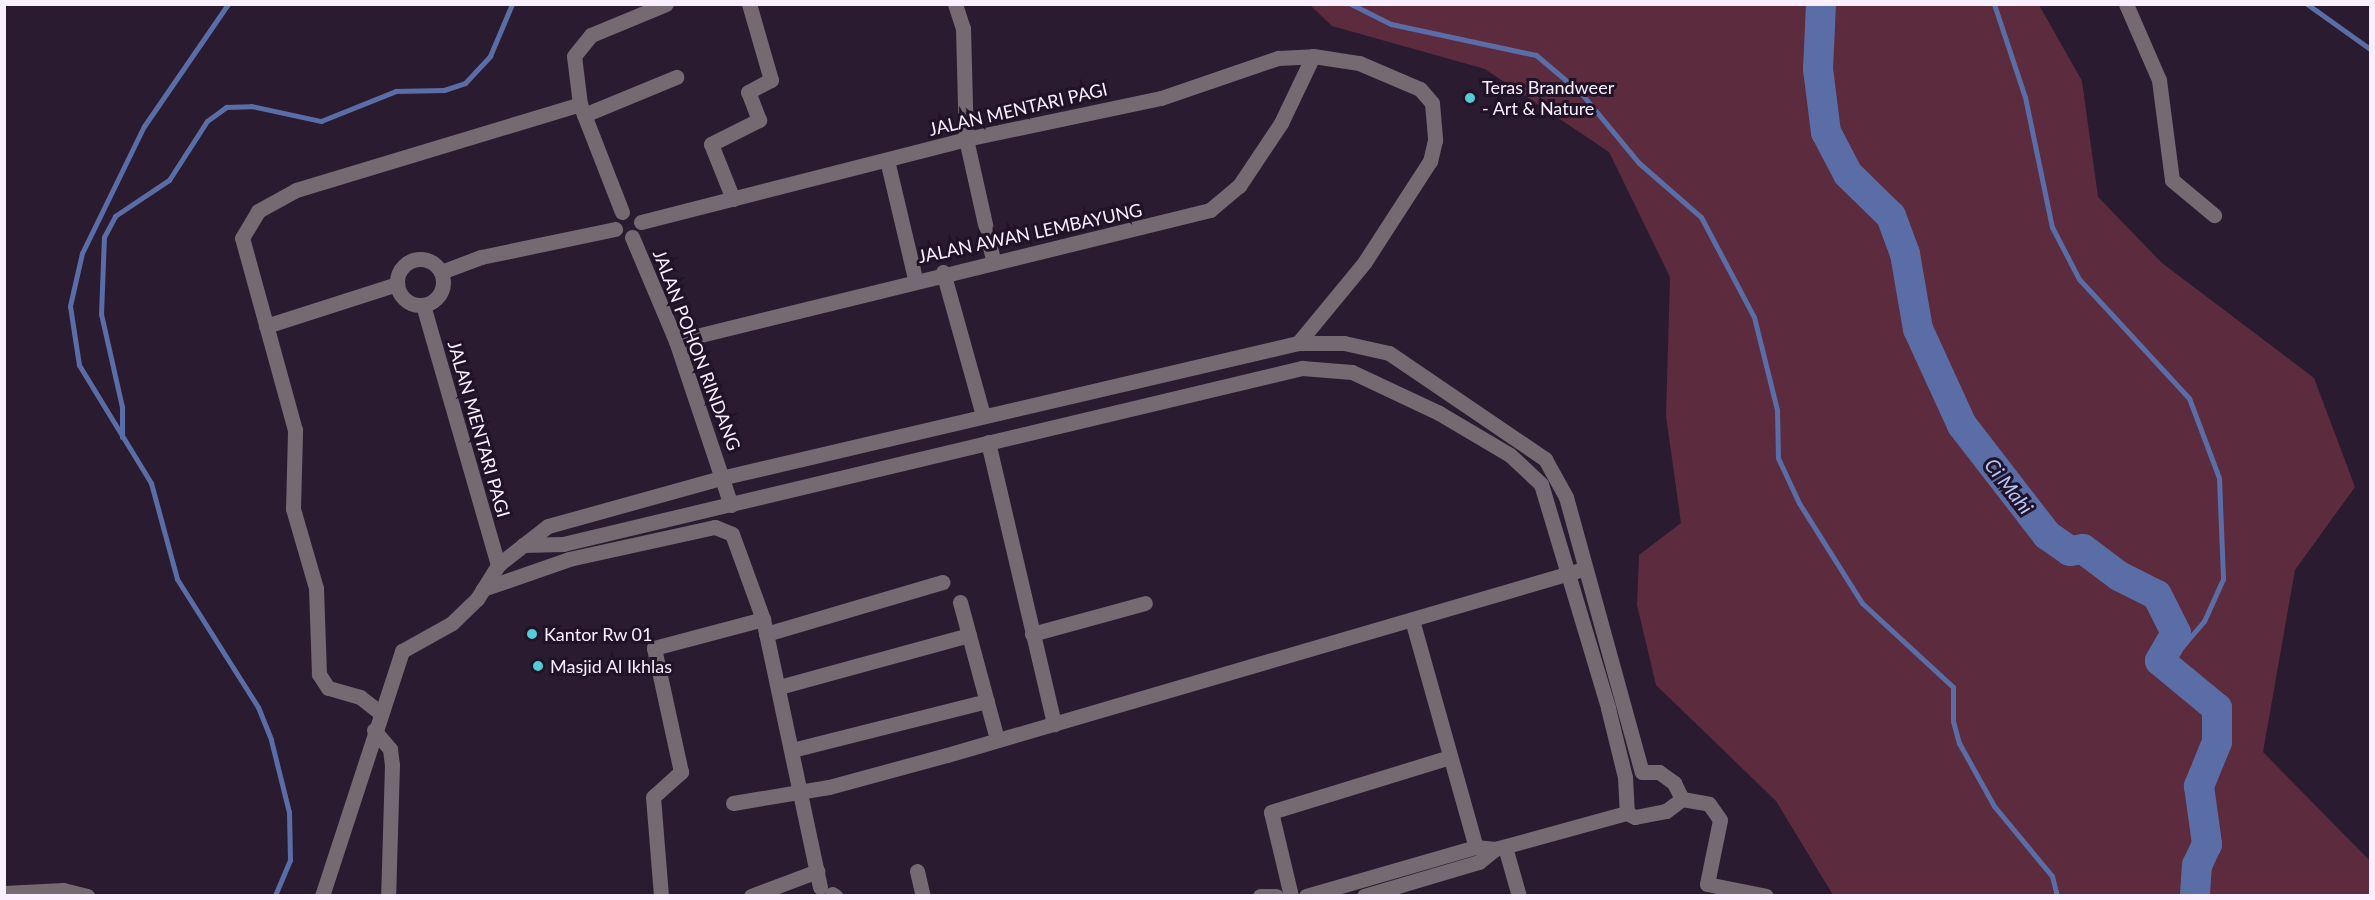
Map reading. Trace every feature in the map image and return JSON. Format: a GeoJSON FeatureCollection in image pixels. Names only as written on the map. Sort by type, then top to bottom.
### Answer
{"type":"FeatureCollection","features":[{"type":"Feature","properties":{"kind":"street"},"geometry":{"type":"LineString","coordinates":[[615,229],[622,212],[582,110],[574,56],[580,45],[603,28],[666,4]]}},
{"type":"Feature","properties":{"kind":"street"},"geometry":{"type":"LineString","coordinates":[[732,199],[711,144],[759,120],[748,92],[771,80],[749,4]]}},
{"type":"Feature","properties":{"kind":"street"},"geometry":{"type":"LineString","coordinates":[[955,4],[963,28],[966,139],[993,260]]}},
{"type":"Feature","properties":{"kind":"street"},"geometry":{"type":"LineString","coordinates":[[2126,4],[2159,80],[2172,180],[2214,215]]}},
{"type":"Feature","properties":{"kind":"street","name":"JALAN MENTARI PAGI"},"geometry":{"type":"LineString","coordinates":[[641,222],[966,139],[1161,98],[1278,58],[1313,56],[1359,63],[1420,89],[1432,104],[1435,140],[1430,161],[1364,263],[1298,343]]}},
{"type":"Feature","properties":{"kind":"street","name":"JALAN AWAN LEMBAYUNG"},"geometry":{"type":"LineString","coordinates":[[676,341],[915,278],[1194,216],[1224,202],[1281,123],[1313,56]]}},
{"type":"Feature","properties":{"kind":"street"},"geometry":{"type":"LineString","coordinates":[[378,711],[360,697],[328,688],[319,674],[316,588],[293,509],[295,430],[242,238],[258,211],[296,190],[582,110],[676,77]]}},
{"type":"Feature","properties":{"kind":"street"},"geometry":{"type":"LineString","coordinates":[[887,160],[915,278]]}},
{"type":"Feature","properties":{"kind":"street"},"geometry":{"type":"LineString","coordinates":[[441,272],[481,257],[615,229],[632,237],[641,222],[634,213],[622,212]]}},
{"type":"Feature","properties":{"kind":"street","name":"JALAN POHON RINDANG"},"geometry":{"type":"LineString","coordinates":[[632,237],[676,341],[725,477],[731,505]]}},
{"type":"Feature","properties":{"kind":"street"},"geometry":{"type":"LineString","coordinates":[[425,260],[441,272],[440,293],[423,305],[409,302],[397,284],[400,271],[411,261],[425,260]]}},
{"type":"Feature","properties":{"kind":"street"},"geometry":{"type":"LineString","coordinates":[[943,272],[984,415],[998,429],[988,442]]}},
{"type":"Feature","properties":{"kind":"street"},"geometry":{"type":"LineString","coordinates":[[266,326],[397,284]]}},
{"type":"Feature","properties":{"kind":"street","name":"JALAN MENTARI PAGI"},"geometry":{"type":"LineString","coordinates":[[423,305],[498,565]]}},
{"type":"Feature","properties":{"kind":"street"},"geometry":{"type":"LineString","coordinates":[[322,896],[378,711],[402,651],[452,623],[483,589],[498,565],[561,519],[984,415],[1298,343],[1344,343],[1389,353],[1545,459],[1566,497],[1642,772]]}},
{"type":"Feature","properties":{"kind":"street"},"geometry":{"type":"LineString","coordinates":[[523,545],[563,544],[1302,368],[1332,368],[1378,381],[1439,413],[1530,472],[1550,500],[1625,777],[1627,813]]}},
{"type":"Feature","properties":{"kind":"street"},"geometry":{"type":"LineString","coordinates":[[984,415],[975,430],[988,442],[1054,724]]}},
{"type":"Feature","properties":{"kind":"street"},"geometry":{"type":"LineString","coordinates":[[1530,472],[1545,459]]}},
{"type":"Feature","properties":{"kind":"street"},"geometry":{"type":"LineString","coordinates":[[483,589],[558,561],[715,527],[725,529],[738,543],[765,626],[817,871],[829,892]]}},
{"type":"Feature","properties":{"kind":"street"},"geometry":{"type":"LineString","coordinates":[[733,803],[801,789],[829,787],[1054,724],[1586,568]]}},
{"type":"Feature","properties":{"kind":"street"},"geometry":{"type":"LineString","coordinates":[[662,896],[653,797],[681,772],[654,648],[765,626],[943,582]]}},
{"type":"Feature","properties":{"kind":"street"},"geometry":{"type":"LineString","coordinates":[[960,602],[995,732]]}},
{"type":"Feature","properties":{"kind":"street"},"geometry":{"type":"LineString","coordinates":[[1032,634],[1145,603]]}},
{"type":"Feature","properties":{"kind":"street"},"geometry":{"type":"LineString","coordinates":[[1412,620],[1476,847]]}},
{"type":"Feature","properties":{"kind":"street"},"geometry":{"type":"LineString","coordinates":[[778,687],[969,635]]}},
{"type":"Feature","properties":{"kind":"street"},"geometry":{"type":"LineString","coordinates":[[1593,653],[1608,649]]}},
{"type":"Feature","properties":{"kind":"street"},"geometry":{"type":"LineString","coordinates":[[792,750],[987,701]]}},
{"type":"Feature","properties":{"kind":"street"},"geometry":{"type":"LineString","coordinates":[[374,730],[390,749],[392,765],[388,896]]}},
{"type":"Feature","properties":{"kind":"street"},"geometry":{"type":"LineString","coordinates":[[1291,896],[1269,819],[1278,806],[1450,757]]}},
{"type":"Feature","properties":{"kind":"street"},"geometry":{"type":"LineString","coordinates":[[1625,777],[1642,772],[1659,772],[1682,799],[1708,804],[1720,820],[1707,884],[1766,896]]}},
{"type":"Feature","properties":{"kind":"street"},"geometry":{"type":"LineString","coordinates":[[1306,896],[1476,847],[1500,848],[1627,813],[1635,818],[1666,811],[1682,799]]}},
{"type":"Feature","properties":{"kind":"street"},"geometry":{"type":"LineString","coordinates":[[1364,896],[1479,862],[1500,848]]}},
{"type":"Feature","properties":{"kind":"street"},"geometry":{"type":"LineString","coordinates":[[1500,848],[1519,896]]}},
{"type":"Feature","properties":{"kind":"street"},"geometry":{"type":"LineString","coordinates":[[751,896],[817,871]]}},
{"type":"Feature","properties":{"kind":"street"},"geometry":{"type":"LineString","coordinates":[[917,871],[923,896]]}},
{"type":"Feature","properties":{"kind":"street"},"geometry":{"type":"LineString","coordinates":[[1419,880],[1423,896]]}},
{"type":"Feature","properties":{"kind":"street"},"geometry":{"type":"LineString","coordinates":[[4,893],[63,890],[87,896]]}},
{"type":"Feature","properties":{"kind":"street"},"geometry":{"type":"LineString","coordinates":[[1260,896],[1276,896]]}},
{"type":"Feature","properties":{"kind":"shaded area"},"geometry":{"type":"Polygon","coordinates":[[[1310,5],[2039,5],[2082,81],[2098,197],[2162,263],[2314,378],[2355,487],[2295,570],[2263,752],[2370,861],[2370,895],[1833,895],[1776,801],[1656,685],[1637,605],[1639,555],[1681,523],[1666,416],[1670,277],[1609,152],[1485,69],[1332,26],[1310,5]]]}},
{"type":"Feature","properties":{"kind":"waterway"},"geometry":{"type":"LineString","coordinates":[[228,4],[144,126],[82,253],[70,306],[79,365],[151,483],[177,579],[258,707],[271,740],[289,812],[290,860],[275,896]]}},
{"type":"Feature","properties":{"kind":"waterway"},"geometry":{"type":"LineString","coordinates":[[122,437],[122,407],[101,314],[104,237],[115,216],[169,180],[207,121],[226,107],[251,106],[321,121],[396,91],[444,90],[465,83],[490,56],[512,4]]}},
{"type":"Feature","properties":{"kind":"waterway"},"geometry":{"type":"LineString","coordinates":[[1351,4],[1391,24],[1536,55],[1581,93],[1639,163],[1701,217],[1754,317],[1777,410],[1778,458],[1799,503],[1862,603],[1953,687],[1953,721],[1959,743],[1994,806],[2052,876],[2057,896]]}},
{"type":"Feature","properties":{"kind":"waterway","name":"Ci Mahi"},"geometry":{"type":"LineString","coordinates":[[1821,4],[1818,69],[1826,132],[1848,174],[1891,216],[1905,254],[1918,329],[1962,425],[2047,535],[2070,551],[2083,549],[2119,576],[2157,595],[2176,633],[2160,661],[2217,708],[2217,742],[2199,786],[2207,844],[2197,865],[2195,896]]}},
{"type":"Feature","properties":{"kind":"waterway"},"geometry":{"type":"LineString","coordinates":[[1994,4],[2025,97],[2052,227],[2079,279],[2189,398],[2219,478],[2223,579],[2204,621],[2164,668]]}},
{"type":"Feature","properties":{"kind":"waterway"},"geometry":{"type":"LineString","coordinates":[[2307,4],[2370,49]]}},
{"type":"Feature","properties":{"kind":"place","name":"Teras Brandweer - Art & Nature"},"geometry":{"type":"Point","coordinates":[1470,98]}},
{"type":"Feature","properties":{"kind":"place","name":"Kantor Rw 01"},"geometry":{"type":"Point","coordinates":[532,634]}},
{"type":"Feature","properties":{"kind":"place","name":"Masjid Al Ikhlas"},"geometry":{"type":"Point","coordinates":[538,666]}}]}
